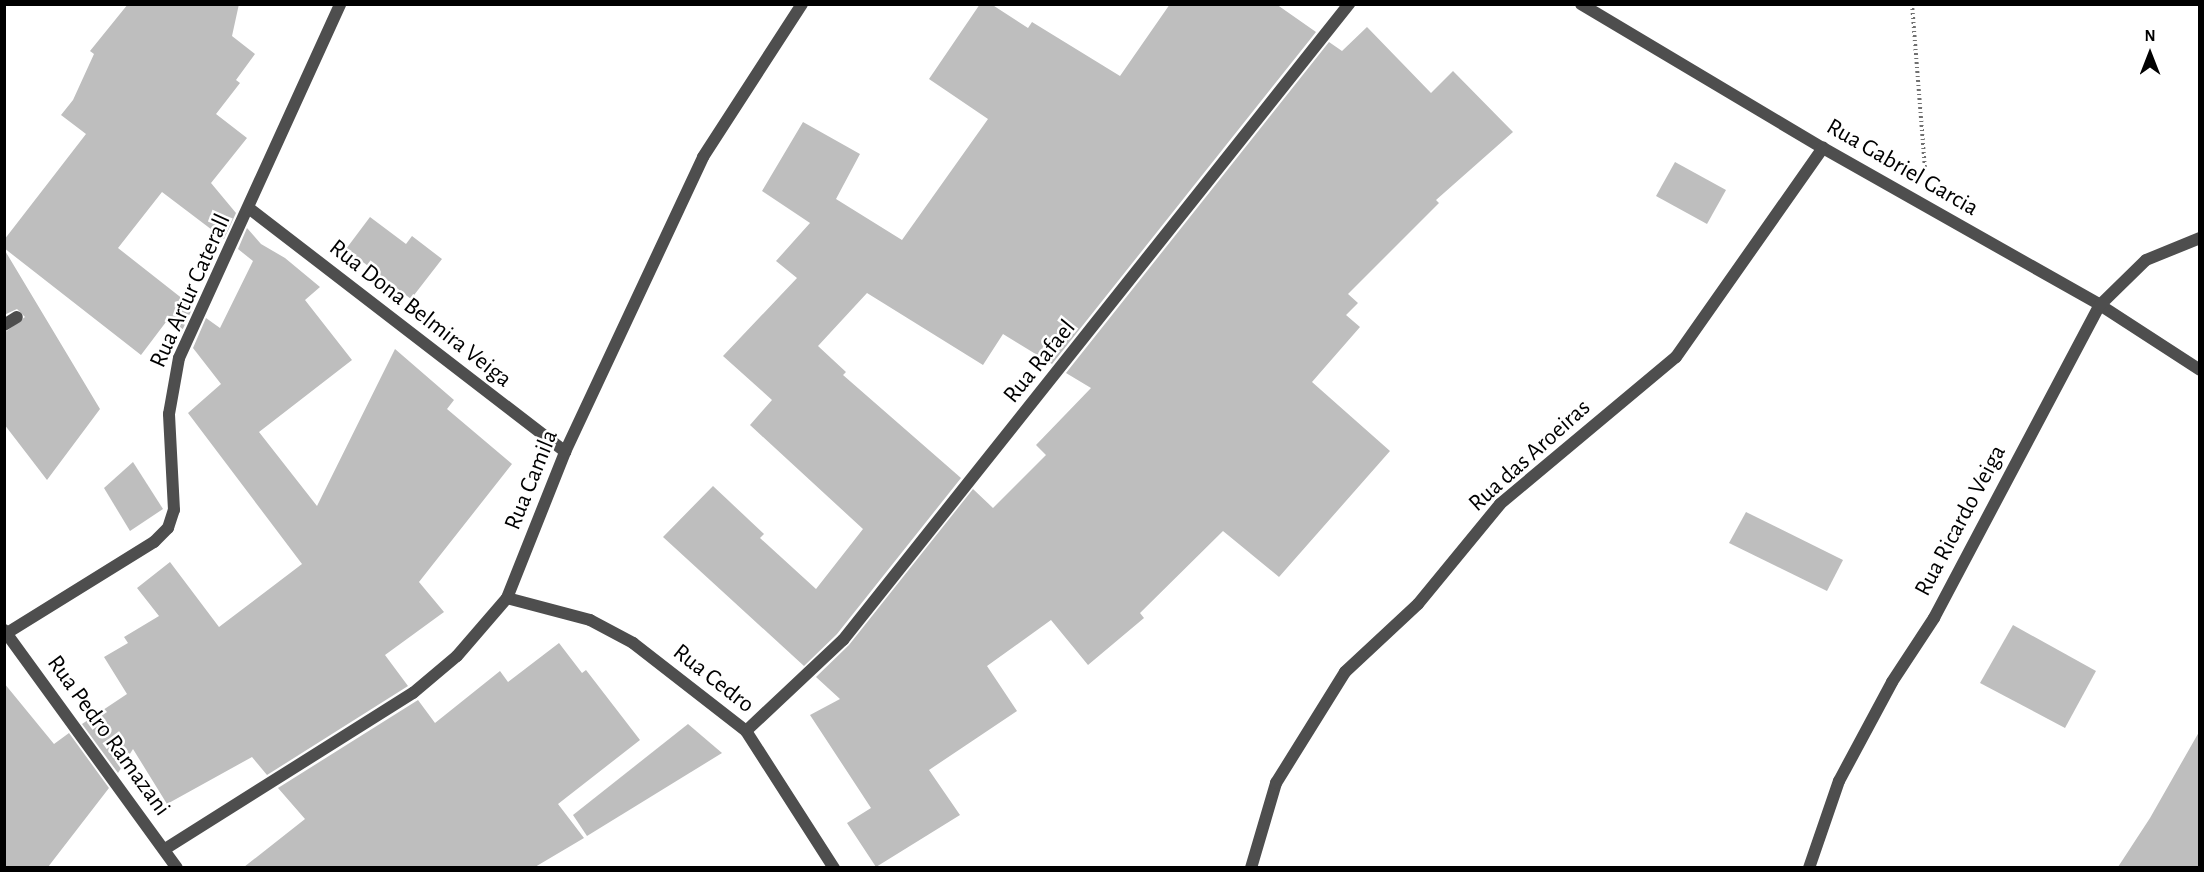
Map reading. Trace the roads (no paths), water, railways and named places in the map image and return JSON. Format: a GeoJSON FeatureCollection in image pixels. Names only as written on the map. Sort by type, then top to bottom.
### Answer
{"type":"FeatureCollection","features":[{"type":"Feature","properties":{"kind":"street","name":"Rua Artur Caterall"},"geometry":{"type":"LineString","coordinates":[[6,631],[154,542],[168,528],[174,510],[171,388],[179,358],[250,209],[340,4]]}},
{"type":"Feature","properties":{"kind":"street","name":"Rua Camila"},"geometry":{"type":"LineString","coordinates":[[165,849],[413,693],[457,656],[507,598],[565,452],[703,157],[802,4]]}},
{"type":"Feature","properties":{"kind":"street","name":"Rua Rafael"},"geometry":{"type":"LineString","coordinates":[[746,731],[843,640],[1349,4]]}},
{"type":"Feature","properties":{"kind":"street","name":"Rua Gabriel Garcia"},"geometry":{"type":"LineString","coordinates":[[1581,4],[1823,148],[2100,304],[2199,370]]}},
{"type":"Feature","properties":{"kind":"street","name":"Rua das Aroeiras"},"geometry":{"type":"LineString","coordinates":[[1251,867],[1276,783],[1345,672],[1418,604],[1500,504],[1676,357],[1823,148]]}},
{"type":"Feature","properties":{"kind":"street","name":"Rua Dona Belmira Veiga"},"geometry":{"type":"LineString","coordinates":[[250,209],[565,452]]}},
{"type":"Feature","properties":{"kind":"street","name":"Rua Ricardo Veiga"},"geometry":{"type":"LineString","coordinates":[[1809,867],[1839,781],[1892,682],[1934,618],[2100,304],[2146,260],[2199,238]]}},
{"type":"Feature","properties":{"kind":"street"},"geometry":{"type":"LineString","coordinates":[[4,325],[17,317]]}},
{"type":"Feature","properties":{"kind":"street","name":"Rua Cedro"},"geometry":{"type":"LineString","coordinates":[[507,598],[590,620],[633,643],[746,731],[834,867]]}},
{"type":"Feature","properties":{"kind":"street","name":"Rua Pedro Ramazani"},"geometry":{"type":"LineString","coordinates":[[6,631],[177,867]]}}]}
